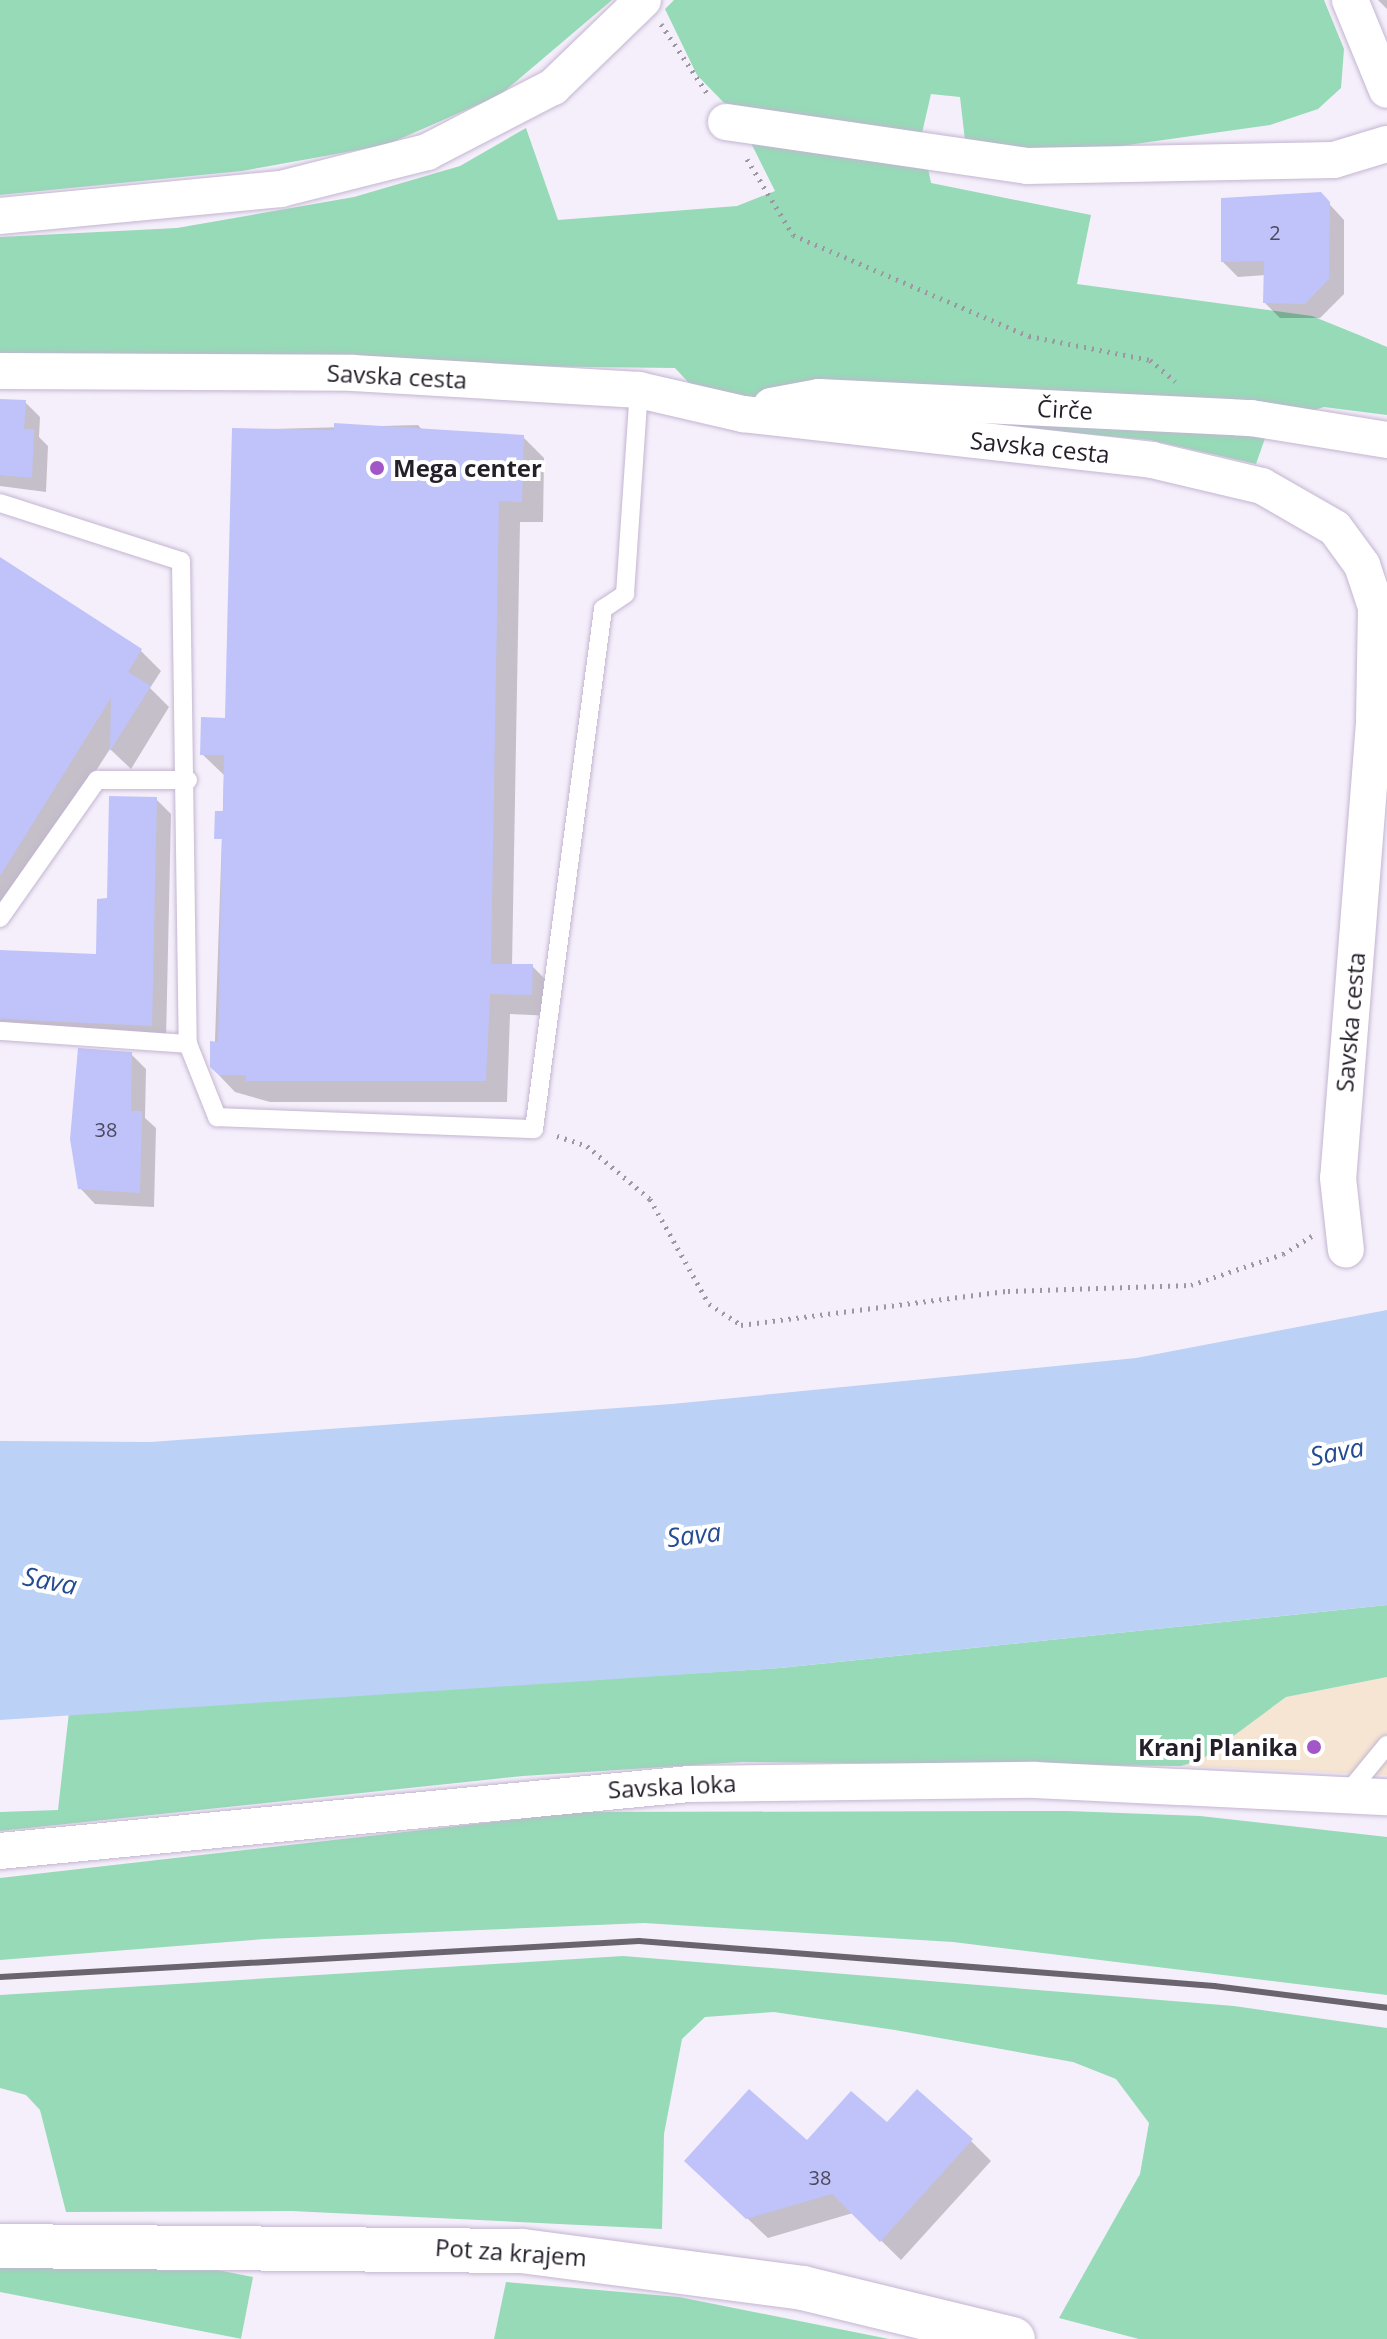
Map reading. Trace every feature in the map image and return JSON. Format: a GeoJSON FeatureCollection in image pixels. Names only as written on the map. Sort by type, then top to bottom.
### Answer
{"type":"FeatureCollection","features":[{"type":"Feature","properties":{"kind":"street"},"geometry":{"type":"LineString","coordinates":[[0,216],[281,189],[427,152],[553,87],[643,0]]}},
{"type":"Feature","properties":{"kind":"street"},"geometry":{"type":"LineString","coordinates":[[1350,0],[1387,90]]}},
{"type":"Feature","properties":{"kind":"street"},"geometry":{"type":"LineString","coordinates":[[726,122],[1027,166],[1334,160],[1387,144]]}},
{"type":"Feature","properties":{"kind":"street","name":"Savska cesta"},"geometry":{"type":"LineString","coordinates":[[0,371],[353,373],[639,390],[743,414],[1152,460],[1262,486],[1345,539],[1362,565],[1376,622],[1342,1235]]}},
{"type":"Feature","properties":{"kind":"street","name":"Čirče"},"geometry":{"type":"LineString","coordinates":[[743,414],[819,397],[1220,418],[1387,440]]}},
{"type":"Feature","properties":{"kind":"street","name":"Savska loka"},"geometry":{"type":"LineString","coordinates":[[0,1851],[689,1784],[1035,1780],[1387,1797]]}},
{"type":"Feature","properties":{"kind":"street","name":"Pot za krajem"},"geometry":{"type":"LineString","coordinates":[[0,2246],[428,2245],[537,2252],[803,2288],[1013,2339]]}},
{"type":"Feature","properties":{"kind":"lane"},"geometry":{"type":"LineString","coordinates":[[0,503],[181,561],[188,780],[188,1044],[217,1117],[534,1129],[603,609],[625,594],[639,390]]}},
{"type":"Feature","properties":{"kind":"lane"},"geometry":{"type":"LineString","coordinates":[[0,918],[97,780],[188,780]]}},
{"type":"Feature","properties":{"kind":"lane"},"geometry":{"type":"LineString","coordinates":[[0,1031],[188,1044]]}},
{"type":"Feature","properties":{"kind":"lane"},"geometry":{"type":"LineString","coordinates":[[1346,1795],[1387,1745]]}},
{"type":"Feature","properties":{"kind":"path"},"geometry":{"type":"LineString","coordinates":[[776,210],[793,235],[1029,336],[1150,360],[1220,418]]}},
{"type":"Feature","properties":{"kind":"path"},"geometry":{"type":"LineString","coordinates":[[534,1129],[587,1146],[650,1199],[709,1304],[741,1325],[1008,1291],[1191,1285],[1342,1235]]}},
{"type":"Feature","properties":{"kind":"shaded area"},"geometry":{"type":"Polygon","coordinates":[[[1387,1677],[1387,1775],[1181,1766],[1201,1760],[1286,1697],[1387,1677]]]}},
{"type":"Feature","properties":{"kind":"green space"},"geometry":{"type":"Polygon","coordinates":[[[0,0],[612,0],[500,95],[386,145],[242,171],[0,195],[0,0]]]}},
{"type":"Feature","properties":{"kind":"green space"},"geometry":{"type":"Polygon","coordinates":[[[674,0],[1324,0],[1344,49],[1341,88],[1318,109],[1270,125],[1085,151],[966,149],[960,97],[931,94],[919,146],[730,109],[697,75],[665,9],[674,0]]]}},
{"type":"Feature","properties":{"kind":"green space"},"geometry":{"type":"Polygon","coordinates":[[[526,128],[558,220],[737,206],[775,191],[751,143],[927,163],[931,183],[1091,215],[1077,284],[1312,316],[1359,335],[1387,347],[1387,415],[1324,407],[1270,424],[1256,464],[1150,440],[703,398],[675,368],[0,360],[0,237],[177,228],[354,197],[460,166],[526,128]]]}},
{"type":"Feature","properties":{"kind":"green space"},"geometry":{"type":"Polygon","coordinates":[[[1387,1605],[1387,1677],[1286,1697],[1201,1760],[1181,1766],[742,1762],[523,1776],[0,1831],[0,1812],[58,1810],[69,1712],[780,1668],[1387,1605]]]}},
{"type":"Feature","properties":{"kind":"green space"},"geometry":{"type":"Polygon","coordinates":[[[1068,1811],[1200,1816],[1387,1837],[1387,1995],[953,1942],[644,1923],[265,1939],[0,1960],[0,1878],[580,1812],[1068,1811]]]}},
{"type":"Feature","properties":{"kind":"green space"},"geometry":{"type":"Polygon","coordinates":[[[623,1956],[1234,2006],[1387,2028],[1387,2339],[1139,2339],[1059,2318],[1140,2174],[1149,2123],[1116,2079],[1073,2062],[774,2012],[705,2017],[682,2039],[664,2134],[662,2229],[292,2211],[66,2212],[40,2110],[26,2095],[0,2088],[0,1995],[623,1956]]]}},
{"type":"Feature","properties":{"kind":"green space"},"geometry":{"type":"Polygon","coordinates":[[[5,2229],[253,2277],[241,2339],[0,2292],[0,2253],[5,2229]]]}},
{"type":"Feature","properties":{"kind":"green space"},"geometry":{"type":"Polygon","coordinates":[[[506,2282],[679,2297],[889,2339],[494,2339],[506,2282]]]}},
{"type":"Feature","properties":{"kind":"water","name":"Sava"},"geometry":{"type":"Polygon","coordinates":[[[1387,1310],[1387,1605],[780,1668],[0,1720],[0,1441],[151,1442],[672,1404],[1136,1358],[1387,1310]]]}},
{"type":"Feature","properties":{"kind":"building"},"geometry":{"type":"Polygon","coordinates":[[[1321,192],[1330,202],[1329,279],[1305,304],[1263,303],[1264,261],[1221,262],[1221,198],[1321,192]]]}},
{"type":"Feature","properties":{"kind":"building"},"geometry":{"type":"Polygon","coordinates":[[[0,399],[26,400],[24,429],[34,429],[32,478],[0,475],[0,399]]]}},
{"type":"Feature","properties":{"kind":"building"},"geometry":{"type":"Polygon","coordinates":[[[334,423],[524,435],[522,502],[499,501],[491,964],[533,964],[532,995],[490,994],[486,1081],[246,1081],[246,1075],[219,1075],[210,1067],[210,1041],[218,1042],[222,839],[214,839],[215,811],[223,811],[224,755],[200,755],[201,717],[225,718],[232,428],[334,430],[334,423]]]}},
{"type":"Feature","properties":{"kind":"building"},"geometry":{"type":"Polygon","coordinates":[[[0,557],[142,649],[128,672],[151,686],[110,751],[111,698],[0,876],[0,557]]]}},
{"type":"Feature","properties":{"kind":"building"},"geometry":{"type":"Polygon","coordinates":[[[109,796],[157,797],[152,1026],[0,1019],[0,950],[96,954],[97,899],[107,898],[109,796]]]}},
{"type":"Feature","properties":{"kind":"building"},"geometry":{"type":"Polygon","coordinates":[[[78,1048],[132,1052],[131,1111],[142,1111],[140,1193],[78,1189],[70,1139],[78,1048]]]}},
{"type":"Feature","properties":{"kind":"building"},"geometry":{"type":"Polygon","coordinates":[[[749,2089],[807,2140],[851,2091],[887,2122],[917,2089],[973,2139],[880,2242],[832,2194],[746,2219],[684,2161],[749,2089]]]}},
{"type":"Feature","properties":{"kind":"railway"},"geometry":{"type":"LineString","coordinates":[[0,1977],[639,1941],[1214,1986],[1387,2008]]}},
{"type":"Feature","properties":{"kind":"place","name":"Mega center"},"geometry":{"type":"Point","coordinates":[377,468]}},
{"type":"Feature","properties":{"kind":"place","name":"Kranj Planika"},"geometry":{"type":"Point","coordinates":[1314,1747]}}]}
